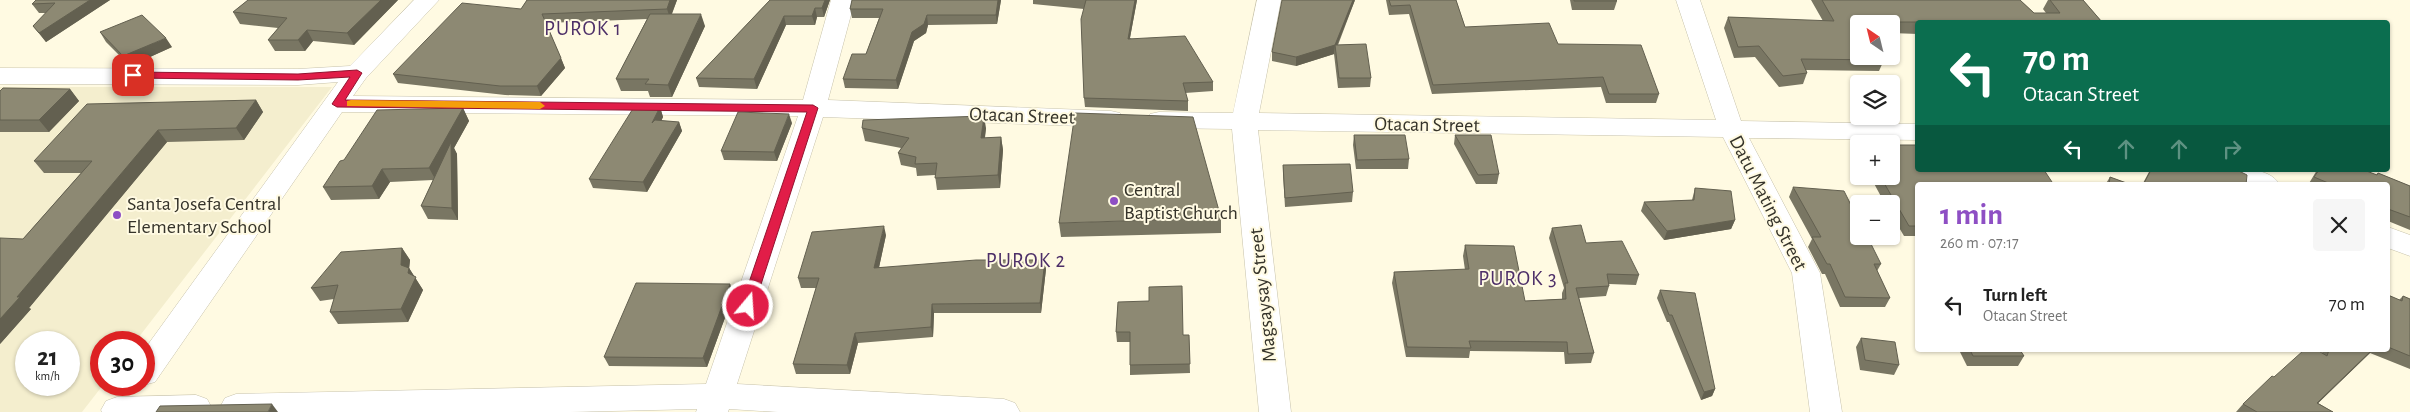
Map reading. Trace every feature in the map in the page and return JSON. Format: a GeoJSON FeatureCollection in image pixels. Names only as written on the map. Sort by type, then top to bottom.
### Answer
{"type":"FeatureCollection","features":[{"type":"Feature","properties":{"kind":"street"},"geometry":{"type":"LineString","coordinates":[[155,358],[337,104],[357,73],[427,0]]}},
{"type":"Feature","properties":{"kind":"street"},"geometry":{"type":"LineString","coordinates":[[715,404],[813,108],[843,0]]}},
{"type":"Feature","properties":{"kind":"street","name":"Magsaysay Street"},"geometry":{"type":"LineString","coordinates":[[1269,0],[1244,123],[1275,412]]}},
{"type":"Feature","properties":{"kind":"street","name":"Datu Mating Street"},"geometry":{"type":"LineString","coordinates":[[1688,0],[1731,128],[1806,273],[1826,412]]}},
{"type":"Feature","properties":{"kind":"street"},"geometry":{"type":"LineString","coordinates":[[0,76],[298,77],[357,73]]}},
{"type":"Feature","properties":{"kind":"street","name":"Otacan Street"},"geometry":{"type":"LineString","coordinates":[[337,104],[813,108],[1244,123],[1915,132]]}},
{"type":"Feature","properties":{"kind":"street"},"geometry":{"type":"LineString","coordinates":[[2236,172],[2259,182]]}},
{"type":"Feature","properties":{"kind":"street"},"geometry":{"type":"LineString","coordinates":[[2390,238],[2410,246]]}},
{"type":"Feature","properties":{"kind":"street"},"geometry":{"type":"LineString","coordinates":[[117,411],[127,396]]}},
{"type":"Feature","properties":{"kind":"street"},"geometry":{"type":"LineString","coordinates":[[117,411],[715,404],[1004,412]]}},
{"type":"Feature","properties":{"kind":"shaded area","name":"Santa Josefa Central Elementary School"},"geometry":{"type":"Polygon","coordinates":[[[0,87],[332,87],[143,331],[90,331],[90,396],[94,396],[82,412],[0,412],[0,87]]]}},
{"type":"Feature","properties":{"kind":"building"},"geometry":{"type":"Polygon","coordinates":[[[36,0],[90,0],[39,33],[33,26],[55,3],[32,4],[36,0]]]}},
{"type":"Feature","properties":{"kind":"building"},"geometry":{"type":"Polygon","coordinates":[[[248,0],[381,0],[347,33],[307,30],[298,40],[268,40],[287,18],[233,12],[248,0]]]}},
{"type":"Feature","properties":{"kind":"building"},"geometry":{"type":"Polygon","coordinates":[[[527,0],[670,0],[667,9],[542,14],[561,58],[537,86],[500,86],[393,74],[462,3],[521,9],[527,0]]]}},
{"type":"Feature","properties":{"kind":"building"},"geometry":{"type":"Polygon","coordinates":[[[770,0],[825,0],[822,8],[815,8],[812,16],[784,16],[754,79],[696,78],[770,0]]]}},
{"type":"Feature","properties":{"kind":"building"},"geometry":{"type":"Polygon","coordinates":[[[852,0],[998,0],[996,15],[927,15],[924,24],[912,32],[896,80],[843,79],[852,54],[866,54],[883,9],[850,9],[852,0]]]}},
{"type":"Feature","properties":{"kind":"building"},"geometry":{"type":"Polygon","coordinates":[[[1086,0],[1135,0],[1128,39],[1185,36],[1213,82],[1183,83],[1188,101],[1084,98],[1081,19],[1086,0]]]}},
{"type":"Feature","properties":{"kind":"building"},"geometry":{"type":"Polygon","coordinates":[[[1282,0],[1353,0],[1335,45],[1296,57],[1272,52],[1282,0]]]}},
{"type":"Feature","properties":{"kind":"building"},"geometry":{"type":"Polygon","coordinates":[[[1389,0],[1456,0],[1465,27],[1549,23],[1558,44],[1641,45],[1659,94],[1609,94],[1603,77],[1433,85],[1410,5],[1391,6],[1389,0]]]}},
{"type":"Feature","properties":{"kind":"building"},"geometry":{"type":"Polygon","coordinates":[[[1616,0],[1617,1],[1574,1],[1616,0]]]}},
{"type":"Feature","properties":{"kind":"building"},"geometry":{"type":"Polygon","coordinates":[[[1822,0],[2020,0],[2034,13],[2060,13],[2050,0],[2083,0],[2100,20],[1915,20],[1915,22],[1900,22],[1900,15],[1850,15],[1850,60],[1801,59],[1807,73],[1783,76],[1759,46],[1738,47],[1728,17],[1834,21],[1822,0]]]}},
{"type":"Feature","properties":{"kind":"building"},"geometry":{"type":"Polygon","coordinates":[[[650,14],[701,14],[668,85],[645,84],[649,79],[616,79],[650,14]]]}},
{"type":"Feature","properties":{"kind":"building"},"geometry":{"type":"Polygon","coordinates":[[[142,15],[166,38],[123,56],[100,32],[142,15]]]}},
{"type":"Feature","properties":{"kind":"building"},"geometry":{"type":"Polygon","coordinates":[[[1366,44],[1371,78],[1339,78],[1335,45],[1366,44]]]}},
{"type":"Feature","properties":{"kind":"building"},"geometry":{"type":"Polygon","coordinates":[[[3,88],[70,89],[39,120],[0,120],[0,91],[3,88]]]}},
{"type":"Feature","properties":{"kind":"building"},"geometry":{"type":"Polygon","coordinates":[[[256,100],[236,128],[158,130],[0,319],[0,238],[23,239],[92,161],[34,161],[87,104],[256,100]]]}},
{"type":"Feature","properties":{"kind":"building"},"geometry":{"type":"Polygon","coordinates":[[[634,107],[660,107],[652,123],[655,120],[679,122],[643,182],[589,179],[634,107]]]}},
{"type":"Feature","properties":{"kind":"building"},"geometry":{"type":"Polygon","coordinates":[[[463,108],[429,168],[382,169],[372,186],[323,187],[340,161],[344,160],[377,110],[463,108]]]}},
{"type":"Feature","properties":{"kind":"building"},"geometry":{"type":"Polygon","coordinates":[[[738,112],[789,114],[774,152],[721,151],[738,112]]]}},
{"type":"Feature","properties":{"kind":"building"},"geometry":{"type":"Polygon","coordinates":[[[1075,113],[1193,117],[1221,218],[1059,223],[1075,113]]]}},
{"type":"Feature","properties":{"kind":"building"},"geometry":{"type":"Polygon","coordinates":[[[984,116],[981,138],[1001,137],[998,175],[935,178],[937,163],[915,164],[916,157],[898,153],[909,138],[862,128],[863,120],[984,116]]]}},
{"type":"Feature","properties":{"kind":"building"},"geometry":{"type":"Polygon","coordinates":[[[1354,135],[1405,135],[1409,159],[1357,160],[1354,135]]]}},
{"type":"Feature","properties":{"kind":"building"},"geometry":{"type":"Polygon","coordinates":[[[1455,135],[1491,135],[1499,174],[1478,175],[1455,135]]]}},
{"type":"Feature","properties":{"kind":"building"},"geometry":{"type":"Polygon","coordinates":[[[451,142],[452,208],[421,206],[451,142]]]}},
{"type":"Feature","properties":{"kind":"building"},"geometry":{"type":"Polygon","coordinates":[[[1900,145],[1915,145],[1915,172],[2045,172],[2052,182],[1915,182],[1915,226],[1909,226],[1900,210],[1900,195],[1891,195],[1885,185],[1900,185],[1900,145]]]}},
{"type":"Feature","properties":{"kind":"building"},"geometry":{"type":"Polygon","coordinates":[[[1350,164],[1353,192],[1285,198],[1283,165],[1350,164]]]}},
{"type":"Feature","properties":{"kind":"building"},"geometry":{"type":"Polygon","coordinates":[[[2150,172],[2241,172],[2247,175],[2246,182],[2145,182],[2150,172]]]}},
{"type":"Feature","properties":{"kind":"building"},"geometry":{"type":"Polygon","coordinates":[[[2318,172],[2369,172],[2377,175],[2378,173],[2410,186],[2410,217],[2390,210],[2390,182],[2326,182],[2314,177],[2318,172]]]}},
{"type":"Feature","properties":{"kind":"building"},"geometry":{"type":"Polygon","coordinates":[[[2110,177],[2124,182],[2109,182],[2110,177]]]}},
{"type":"Feature","properties":{"kind":"building"},"geometry":{"type":"Polygon","coordinates":[[[1793,187],[1844,191],[1850,203],[1850,245],[1872,245],[1881,264],[1874,264],[1890,298],[1845,297],[1830,264],[1827,264],[1812,237],[1821,237],[1793,187]]]}},
{"type":"Feature","properties":{"kind":"building"},"geometry":{"type":"Polygon","coordinates":[[[1695,188],[1731,191],[1735,220],[1667,231],[1644,202],[1694,200],[1695,188]]]}},
{"type":"Feature","properties":{"kind":"building"},"geometry":{"type":"Polygon","coordinates":[[[1581,225],[1586,243],[1622,241],[1639,275],[1607,274],[1609,286],[1576,288],[1594,353],[1568,354],[1567,342],[1469,341],[1471,348],[1407,347],[1394,272],[1469,269],[1465,245],[1514,246],[1525,301],[1566,299],[1565,283],[1568,283],[1552,228],[1581,225]]]}},
{"type":"Feature","properties":{"kind":"building"},"geometry":{"type":"Polygon","coordinates":[[[884,226],[874,268],[976,260],[1045,260],[1040,303],[932,304],[931,327],[855,333],[847,365],[793,364],[819,278],[798,278],[812,232],[884,226]]]}},
{"type":"Feature","properties":{"kind":"building"},"geometry":{"type":"Polygon","coordinates":[[[402,248],[401,265],[409,268],[408,273],[416,277],[401,309],[330,312],[338,285],[311,288],[341,252],[402,248]]]}},
{"type":"Feature","properties":{"kind":"building"},"geometry":{"type":"Polygon","coordinates":[[[636,283],[730,284],[703,358],[604,357],[636,283]]]}},
{"type":"Feature","properties":{"kind":"building"},"geometry":{"type":"Polygon","coordinates":[[[1182,286],[1183,335],[1189,335],[1190,364],[1130,365],[1130,332],[1116,332],[1118,302],[1149,301],[1149,287],[1182,286]]]}},
{"type":"Feature","properties":{"kind":"building"},"geometry":{"type":"Polygon","coordinates":[[[1660,290],[1695,293],[1715,389],[1704,392],[1672,315],[1669,315],[1660,290]]]}},
{"type":"Feature","properties":{"kind":"building"},"geometry":{"type":"Polygon","coordinates":[[[2390,296],[2402,301],[2403,296],[2410,299],[2410,356],[2390,348],[2390,296]]]}},
{"type":"Feature","properties":{"kind":"building"},"geometry":{"type":"Polygon","coordinates":[[[1861,338],[1895,342],[1899,365],[1865,360],[1861,338]]]}},
{"type":"Feature","properties":{"kind":"building"},"geometry":{"type":"Polygon","coordinates":[[[1971,352],[2021,352],[2024,356],[1973,356],[1971,352]]]}},
{"type":"Feature","properties":{"kind":"building"},"geometry":{"type":"Polygon","coordinates":[[[2302,352],[2320,352],[2327,356],[2328,352],[2370,352],[2317,403],[2333,412],[2257,412],[2243,404],[2272,376],[2274,377],[2302,352]]]}},
{"type":"Feature","properties":{"kind":"building"},"geometry":{"type":"Polygon","coordinates":[[[272,404],[268,412],[156,412],[160,406],[272,404]]]}},
{"type":"Feature","properties":{"kind":"slow traffic"},"geometry":{"type":"LineString","coordinates":[[351,104],[540,106]]}},
{"type":"Feature","properties":{"kind":"place","name":"Central Baptist Church"},"geometry":{"type":"Point","coordinates":[1114,201]}},
{"type":"Feature","properties":{"kind":"place","name":"Santa Josefa Central Elementary School"},"geometry":{"type":"Point","coordinates":[117,215]}},
{"type":"Feature","properties":{"kind":"district","name":"PUROK 1"},"geometry":{"type":"Point","coordinates":[583,28]}},
{"type":"Feature","properties":{"kind":"district","name":"PUROK 2"},"geometry":{"type":"Point","coordinates":[1026,260]}},
{"type":"Feature","properties":{"kind":"district","name":"PUROK 3"},"geometry":{"type":"Point","coordinates":[1518,278]}},
{"type":"Feature","properties":{"kind":"route"},"geometry":{"type":"LineString","coordinates":[[133,75],[298,77],[357,73],[337,104],[813,108],[748,306]]}}]}
